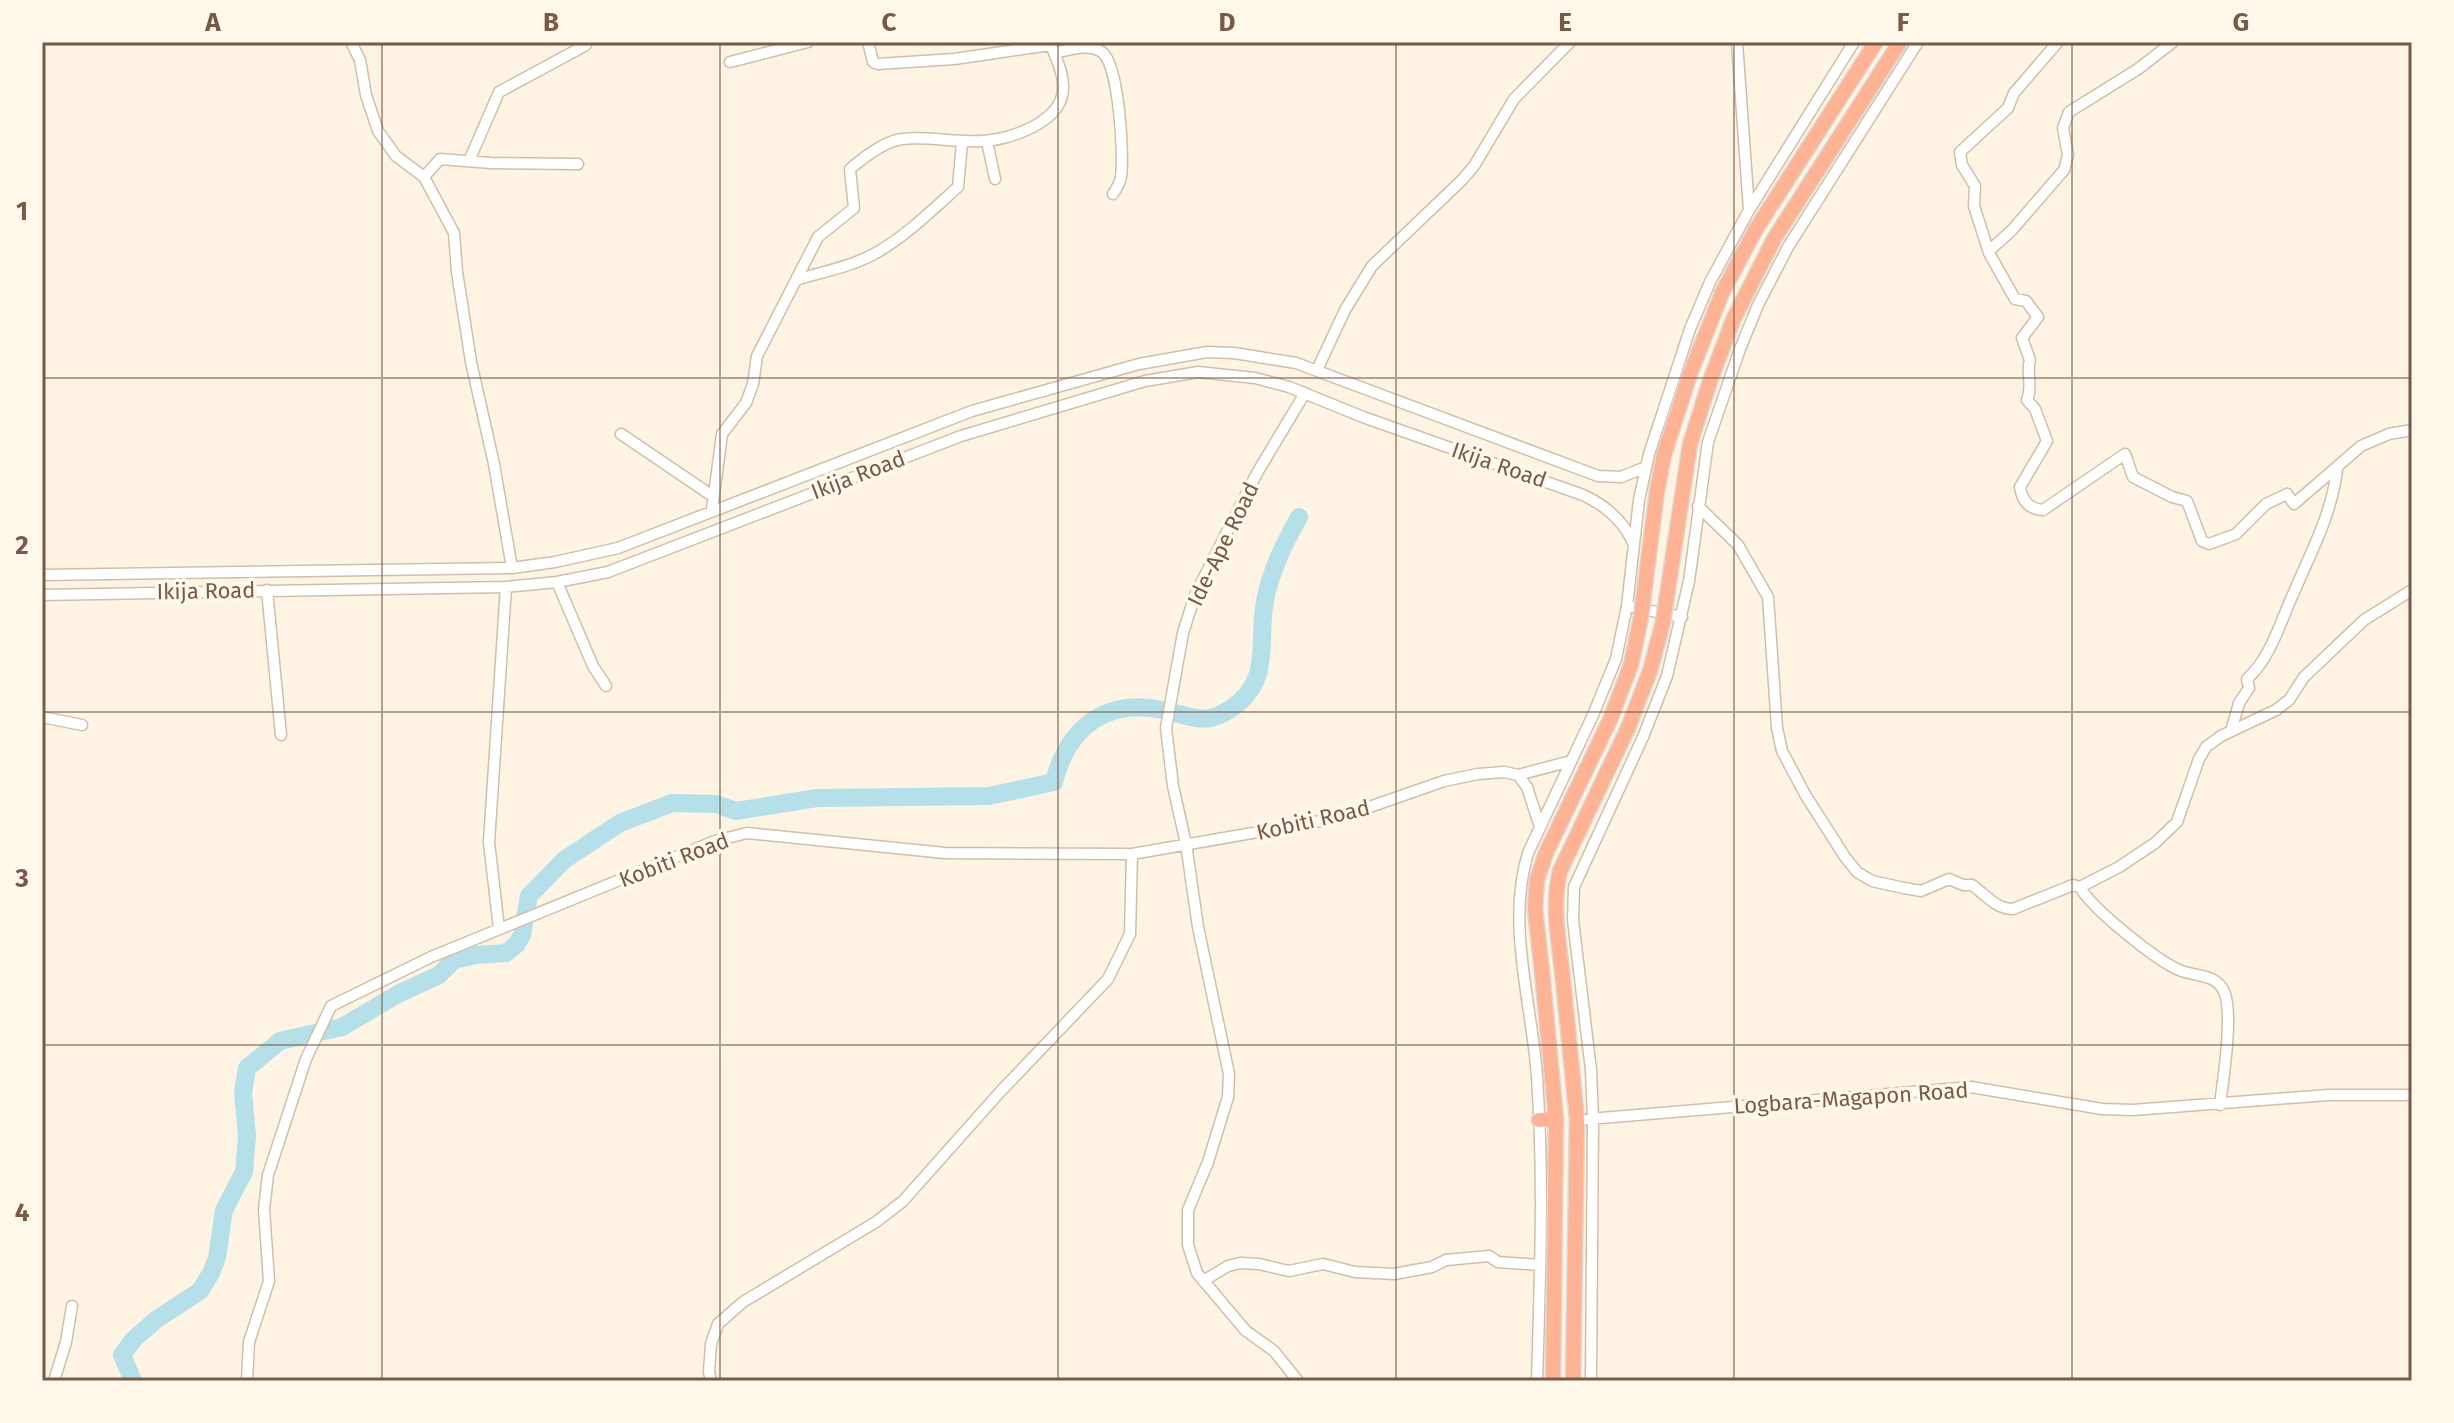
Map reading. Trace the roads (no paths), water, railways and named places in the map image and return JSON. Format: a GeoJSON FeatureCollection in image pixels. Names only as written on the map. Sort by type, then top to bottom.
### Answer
{"type":"FeatureCollection","features":[{"type":"Feature","properties":{"kind":"highway"},"geometry":{"type":"LineString","coordinates":[[1553,1381],[1556,1119],[1535,893],[1541,865],[1610,720],[1631,665],[1641,617],[1664,455],[1690,374],[1722,293],[1756,229],[1876,42]]}},
{"type":"Feature","properties":{"kind":"highway"},"geometry":{"type":"LineString","coordinates":[[1573,1381],[1577,1120],[1555,908],[1560,871],[1628,728],[1650,671],[1666,608],[1690,444],[1741,301],[1774,239],[1900,42]]}},
{"type":"Feature","properties":{"kind":"highway"},"geometry":{"type":"LineString","coordinates":[[1539,1120],[1556,1119]]}},
{"type":"Feature","properties":{"kind":"street"},"geometry":{"type":"LineString","coordinates":[[351,42],[360,60],[366,95],[378,131],[396,156],[424,177],[454,233],[471,362],[494,464],[512,568]]}},
{"type":"Feature","properties":{"kind":"street"},"geometry":{"type":"LineString","coordinates":[[730,62],[808,42]]}},
{"type":"Feature","properties":{"kind":"street"},"geometry":{"type":"LineString","coordinates":[[868,42],[873,62],[878,64],[954,59],[1052,47],[1089,47],[1102,52],[1109,63],[1118,100],[1121,179],[1113,194]]}},
{"type":"Feature","properties":{"kind":"street"},"geometry":{"type":"LineString","coordinates":[[1317,370],[1345,310],[1372,266],[1474,166],[1514,99],[1570,42]]}},
{"type":"Feature","properties":{"kind":"street"},"geometry":{"type":"LineString","coordinates":[[1737,42],[1749,210]]}},
{"type":"Feature","properties":{"kind":"street"},"geometry":{"type":"LineString","coordinates":[[1537,1381],[1539,1120],[1519,903],[1521,876],[1616,659],[1627,606],[1646,467],[1690,329],[1710,282],[1749,210],[1854,42]]}},
{"type":"Feature","properties":{"kind":"street"},"geometry":{"type":"LineString","coordinates":[[1591,1381],[1593,1119],[1591,1070],[1573,920],[1574,887],[1643,737],[1667,676],[1689,581],[1703,464],[1714,422],[1758,305],[1788,247],[1918,42]]}},
{"type":"Feature","properties":{"kind":"street"},"geometry":{"type":"LineString","coordinates":[[2058,42],[2014,93],[2008,108],[1960,152],[1962,165],[1975,186],[1974,206],[1989,253],[2015,299],[2026,301],[2038,317],[2022,338],[2030,360],[2031,382],[2027,400],[2035,409],[2047,438],[2046,445],[2020,487],[2025,502],[2035,510],[2043,510],[2125,454],[2133,477],[2172,497],[2187,501],[2202,541],[2209,544],[2236,534],[2266,504],[2287,494],[2294,504],[2361,446],[2389,434],[2412,430]]}},
{"type":"Feature","properties":{"kind":"street"},"geometry":{"type":"LineString","coordinates":[[1990,250],[2012,230],[2064,170],[2068,155],[2063,128],[2069,112],[2138,69],[2173,42]]}},
{"type":"Feature","properties":{"kind":"street"},"geometry":{"type":"LineString","coordinates":[[469,161],[499,92],[586,45]]}},
{"type":"Feature","properties":{"kind":"street"},"geometry":{"type":"LineString","coordinates":[[712,510],[722,434],[746,403],[757,369],[757,356],[818,237],[854,208],[848,176],[854,166],[900,139],[987,141],[1037,125],[1060,104],[1063,89],[1060,68],[1052,47]]}},
{"type":"Feature","properties":{"kind":"street"},"geometry":{"type":"LineString","coordinates":[[987,141],[995,179]]}},
{"type":"Feature","properties":{"kind":"street"},"geometry":{"type":"LineString","coordinates":[[796,280],[854,263],[875,253],[919,221],[958,187],[962,142]]}},
{"type":"Feature","properties":{"kind":"street"},"geometry":{"type":"LineString","coordinates":[[424,177],[440,159],[578,164]]}},
{"type":"Feature","properties":{"kind":"street","name":"Ikija Road"},"geometry":{"type":"LineString","coordinates":[[42,575],[512,568],[555,562],[618,548],[972,411],[1139,364],[1177,355],[1220,352],[1264,357],[1317,370],[1598,476],[1621,477],[1646,467]]}},
{"type":"Feature","properties":{"kind":"street","name":"Ikija Road"},"geometry":{"type":"LineString","coordinates":[[42,595],[506,587],[557,582],[608,572],[961,436],[1145,381],[1198,372],[1255,378],[1305,393],[1363,417],[1583,495],[1597,501],[1617,517],[1634,545]]}},
{"type":"Feature","properties":{"kind":"street","name":"Ide-Ape Road"},"geometry":{"type":"LineString","coordinates":[[1298,1381],[1274,1351],[1246,1331],[1203,1281],[1197,1273],[1188,1245],[1188,1210],[1208,1162],[1228,1097],[1229,1074],[1198,927],[1166,728],[1183,633],[1195,595],[1257,473],[1305,393]]}},
{"type":"Feature","properties":{"kind":"street"},"geometry":{"type":"LineString","coordinates":[[621,434],[714,497]]}},
{"type":"Feature","properties":{"kind":"street"},"geometry":{"type":"LineString","coordinates":[[2231,731],[2239,703],[2249,688],[2247,679],[2257,671],[2286,615],[2323,527],[2332,500],[2337,469]]}},
{"type":"Feature","properties":{"kind":"street"},"geometry":{"type":"LineString","coordinates":[[1698,506],[1738,545],[1768,597],[1777,728],[1782,751],[1806,796],[1857,872],[1872,881],[1921,891],[1949,879],[1972,885],[2005,909],[2013,909],[2073,885],[2080,887],[2136,942],[2180,971],[2195,973],[2219,983],[2225,995],[2227,1012],[2220,1105]]}},
{"type":"Feature","properties":{"kind":"street"},"geometry":{"type":"LineString","coordinates":[[557,582],[593,666],[606,686]]}},
{"type":"Feature","properties":{"kind":"street"},"geometry":{"type":"LineString","coordinates":[[499,929],[489,842],[506,587]]}},
{"type":"Feature","properties":{"kind":"street"},"geometry":{"type":"LineString","coordinates":[[267,590],[281,735]]}},
{"type":"Feature","properties":{"kind":"street"},"geometry":{"type":"LineString","coordinates":[[2080,887],[2119,867],[2155,843],[2177,822],[2206,747],[2231,731],[2276,710],[2289,700],[2304,677],[2364,620],[2412,590]]}},
{"type":"Feature","properties":{"kind":"street"},"geometry":{"type":"LineString","coordinates":[[1627,606],[1682,617]]}},
{"type":"Feature","properties":{"kind":"street"},"geometry":{"type":"LineString","coordinates":[[42,717],[82,725]]}},
{"type":"Feature","properties":{"kind":"street","name":"Kobiti Road"},"geometry":{"type":"LineString","coordinates":[[247,1381],[249,1342],[269,1281],[264,1209],[268,1175],[318,1032],[331,1006],[431,957],[715,841],[747,833],[945,853],[1132,854],[1338,818],[1444,781],[1504,772],[1518,775],[1571,761]]}},
{"type":"Feature","properties":{"kind":"street"},"geometry":{"type":"LineString","coordinates":[[1518,775],[1527,787],[1540,827]]}},
{"type":"Feature","properties":{"kind":"street"},"geometry":{"type":"LineString","coordinates":[[711,1381],[711,1344],[718,1324],[743,1302],[876,1222],[903,1201],[1000,1092],[1108,979],[1130,934],[1132,854]]}},
{"type":"Feature","properties":{"kind":"street"},"geometry":{"type":"LineString","coordinates":[[2133,930],[2136,942]]}},
{"type":"Feature","properties":{"kind":"street","name":"Logbara-Magapon Road"},"geometry":{"type":"LineString","coordinates":[[1577,1120],[1971,1087],[2102,1109],[2133,1110],[2328,1095],[2412,1095]]}},
{"type":"Feature","properties":{"kind":"street"},"geometry":{"type":"LineString","coordinates":[[1203,1281],[1228,1266],[1240,1263],[1289,1271],[1323,1264],[1355,1272],[1394,1274],[1432,1267],[1446,1260],[1489,1256],[1498,1262],[1540,1265]]}},
{"type":"Feature","properties":{"kind":"street"},"geometry":{"type":"LineString","coordinates":[[54,1381],[66,1342],[72,1306]]}},
{"type":"Feature","properties":{"kind":"waterway"},"geometry":{"type":"LineString","coordinates":[[133,1381],[122,1355],[134,1339],[157,1319],[200,1291],[211,1273],[217,1258],[224,1210],[244,1172],[247,1136],[243,1093],[247,1068],[280,1041],[342,1027],[398,994],[439,975],[454,960],[506,953],[522,935],[529,896],[564,860],[620,823],[672,803],[716,804],[736,811],[817,798],[989,796],[1054,782],[1069,746],[1092,721],[1107,713],[1143,707],[1206,719],[1222,714],[1245,697],[1253,685],[1261,659],[1268,590],[1299,517]]}}]}
